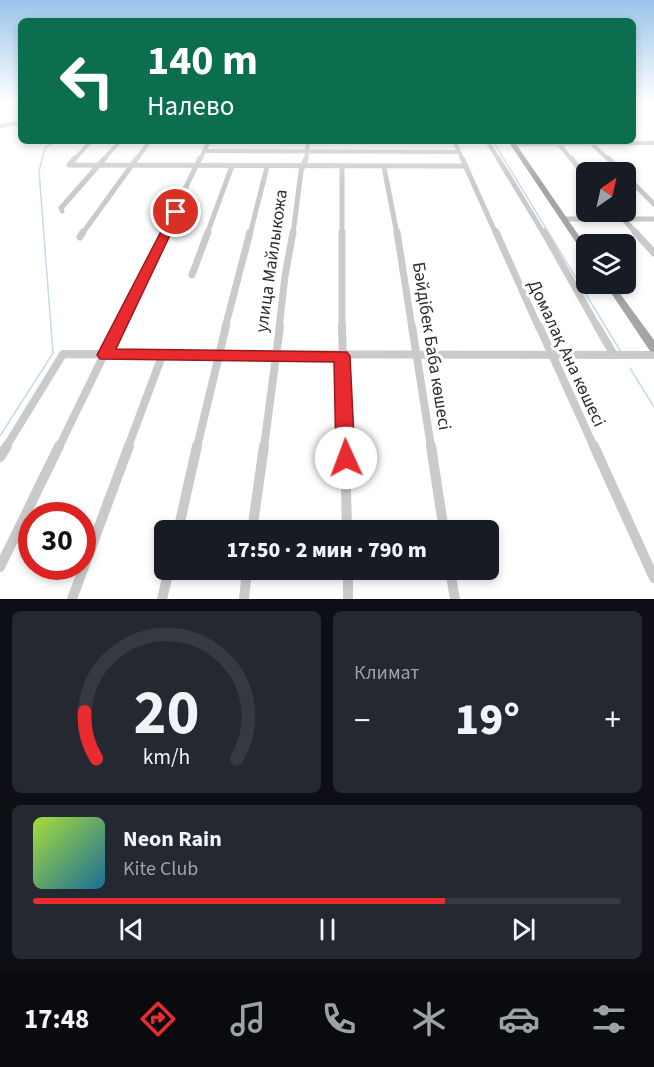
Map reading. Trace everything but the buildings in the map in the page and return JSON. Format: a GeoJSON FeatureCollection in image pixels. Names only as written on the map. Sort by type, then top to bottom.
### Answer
{"type":"FeatureCollection","features":[{"type":"Feature","properties":{"kind":"main road"},"geometry":{"type":"LineString","coordinates":[[513,144],[576,236]]}},
{"type":"Feature","properties":{"kind":"main road"},"geometry":{"type":"LineString","coordinates":[[616,294],[654,348]]}},
{"type":"Feature","properties":{"kind":"street"},"geometry":{"type":"LineString","coordinates":[[636,143],[654,143]]}},
{"type":"Feature","properties":{"kind":"street"},"geometry":{"type":"LineString","coordinates":[[88,144],[69,164],[267,167],[466,166]]}},
{"type":"Feature","properties":{"kind":"street"},"geometry":{"type":"LineString","coordinates":[[62,211],[61,208],[117,144]]}},
{"type":"Feature","properties":{"kind":"street"},"geometry":{"type":"LineString","coordinates":[[80,237],[148,144]]}},
{"type":"Feature","properties":{"kind":"street"},"geometry":{"type":"LineString","coordinates":[[0,567],[208,144]]}},
{"type":"Feature","properties":{"kind":"street","name":"улица Майлыкожа"},"geometry":{"type":"LineString","coordinates":[[254,520],[307,144]]}},
{"type":"Feature","properties":{"kind":"street","name":"Домалақ Ана көшесі"},"geometry":{"type":"LineString","coordinates":[[455,144],[654,578]]}},
{"type":"Feature","properties":{"kind":"street"},"geometry":{"type":"LineString","coordinates":[[490,144],[616,355]]}},
{"type":"Feature","properties":{"kind":"street"},"geometry":{"type":"LineString","coordinates":[[559,144],[576,165]]}},
{"type":"Feature","properties":{"kind":"street"},"geometry":{"type":"LineString","coordinates":[[592,144],[611,162]]}},
{"type":"Feature","properties":{"kind":"street"},"geometry":{"type":"LineString","coordinates":[[204,151],[459,152]]}},
{"type":"Feature","properties":{"kind":"street"},"geometry":{"type":"LineString","coordinates":[[192,275],[232,166]]}},
{"type":"Feature","properties":{"kind":"street"},"geometry":{"type":"LineString","coordinates":[[181,520],[218,356],[267,167]]}},
{"type":"Feature","properties":{"kind":"street"},"geometry":{"type":"LineString","coordinates":[[342,167],[342,356],[347,520]]}},
{"type":"Feature","properties":{"kind":"street","name":"Бәйдібек Баба көшесі"},"geometry":{"type":"LineString","coordinates":[[384,167],[390,189],[442,520]]}},
{"type":"Feature","properties":{"kind":"street"},"geometry":{"type":"LineString","coordinates":[[636,186],[654,204]]}},
{"type":"Feature","properties":{"kind":"street"},"geometry":{"type":"LineString","coordinates":[[636,218],[654,219]]}},
{"type":"Feature","properties":{"kind":"street"},"geometry":{"type":"LineString","coordinates":[[565,219],[576,219]]}},
{"type":"Feature","properties":{"kind":"street"},"geometry":{"type":"LineString","coordinates":[[627,222],[654,253]]}},
{"type":"Feature","properties":{"kind":"street"},"geometry":{"type":"LineString","coordinates":[[0,457],[63,354],[415,357],[654,356]]}},
{"type":"Feature","properties":{"kind":"street"},"geometry":{"type":"LineString","coordinates":[[72,599],[162,356]]}},
{"type":"Feature","properties":{"kind":"street"},"geometry":{"type":"LineString","coordinates":[[162,599],[167,580]]}},
{"type":"Feature","properties":{"kind":"street"},"geometry":{"type":"LineString","coordinates":[[244,599],[246,580]]}},
{"type":"Feature","properties":{"kind":"street"},"geometry":{"type":"LineString","coordinates":[[348,580],[348,599]]}},
{"type":"Feature","properties":{"kind":"street"},"geometry":{"type":"LineString","coordinates":[[452,580],[455,599]]}},
{"type":"Feature","properties":{"kind":"waterway"},"geometry":{"type":"LineString","coordinates":[[0,436],[53,353],[39,171],[45,148],[51,144]]}},
{"type":"Feature","properties":{"kind":"waterway"},"geometry":{"type":"LineString","coordinates":[[495,144],[621,352]]}},
{"type":"Feature","properties":{"kind":"waterway"},"geometry":{"type":"LineString","coordinates":[[630,368],[654,407]]}},
{"type":"Feature","properties":{"kind":"route"},"geometry":{"type":"LineString","coordinates":[[176,212],[105,355],[342,356],[346,458]]}}]}
